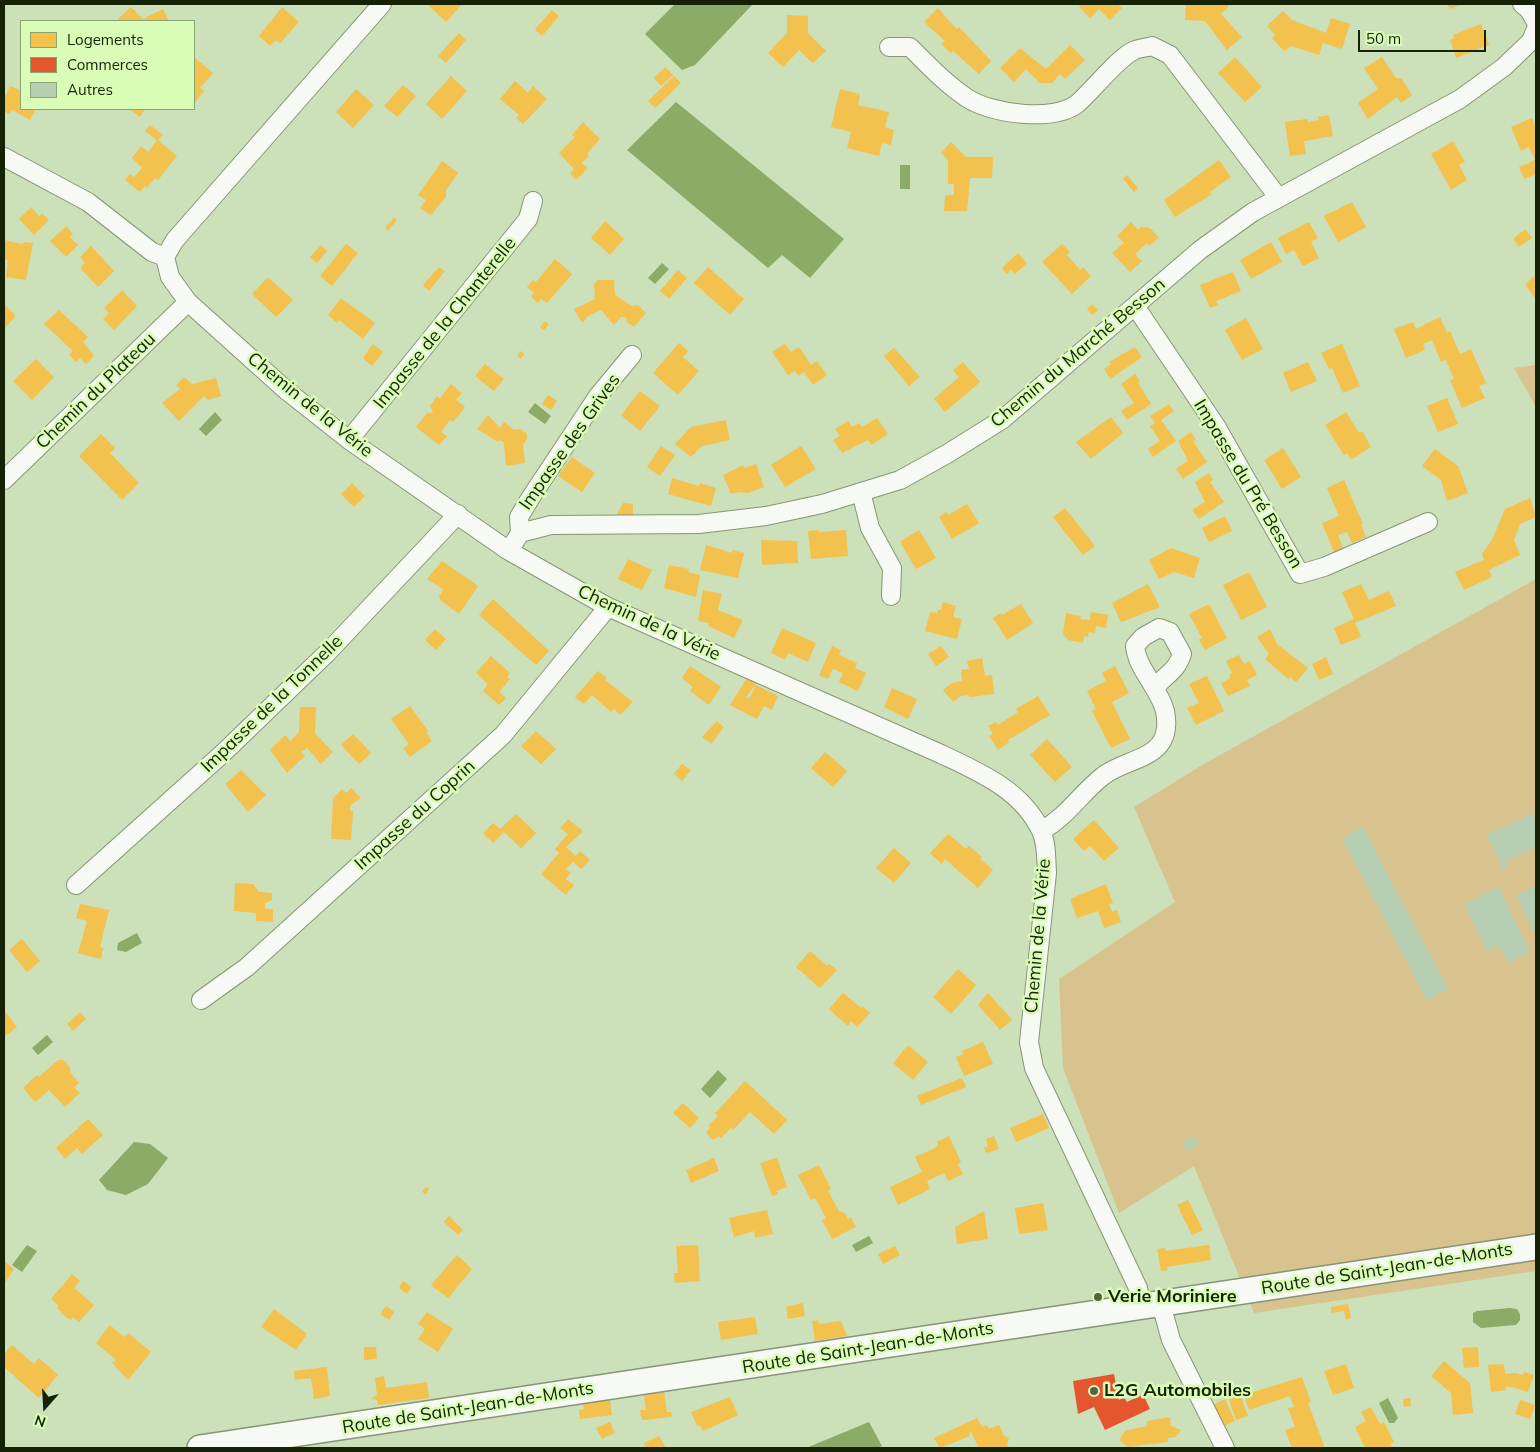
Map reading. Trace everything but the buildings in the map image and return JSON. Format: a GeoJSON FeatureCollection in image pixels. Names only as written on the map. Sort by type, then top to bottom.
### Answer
{"type":"FeatureCollection","features":[{"type":"Feature","properties":{"kind":"main road","name":"Route de Saint-Jean-de-Monts"},"geometry":{"type":"LineString","coordinates":[[200,1448],[1536,1247]]}},
{"type":"Feature","properties":{"kind":"street"},"geometry":{"type":"LineString","coordinates":[[4,158],[88,202],[152,252],[165,257],[175,240],[382,4]]}},
{"type":"Feature","properties":{"kind":"street"},"geometry":{"type":"LineString","coordinates":[[1522,4],[1529,10],[1536,22]]}},
{"type":"Feature","properties":{"kind":"street","name":"Chemin du Marché Besson"},"geometry":{"type":"LineString","coordinates":[[520,533],[551,525],[708,523],[766,516],[822,504],[900,480],[947,454],[1003,419],[1200,250],[1278,197],[1460,99],[1504,67],[1531,41],[1536,29]]}},
{"type":"Feature","properties":{"kind":"street"},"geometry":{"type":"LineString","coordinates":[[889,48],[910,47],[947,83],[968,99],[984,107],[1032,114],[1055,114],[1076,105],[1132,51],[1152,46],[1170,55],[1278,197]]}},
{"type":"Feature","properties":{"kind":"street","name":"Impasse de la Chanterelle"},"geometry":{"type":"LineString","coordinates":[[349,440],[528,219],[533,201]]}},
{"type":"Feature","properties":{"kind":"street","name":"Chemin de la Vérie"},"geometry":{"type":"LineString","coordinates":[[165,257],[170,277],[188,302],[287,391],[349,440],[509,551],[608,606],[981,774],[1011,793],[1029,812],[1045,844],[1047,873],[1030,1042],[1034,1068],[1138,1288],[1152,1305],[1225,1448]]}},
{"type":"Feature","properties":{"kind":"street","name":"Chemin du Plateau"},"geometry":{"type":"LineString","coordinates":[[4,480],[188,302]]}},
{"type":"Feature","properties":{"kind":"street","name":"Impasse du Pré Besson"},"geometry":{"type":"LineString","coordinates":[[1136,306],[1216,426],[1300,574],[1324,567],[1428,522]]}},
{"type":"Feature","properties":{"kind":"street","name":"Impasse des Grives"},"geometry":{"type":"LineString","coordinates":[[520,533],[519,517],[531,497],[598,396],[632,355]]}},
{"type":"Feature","properties":{"kind":"street"},"geometry":{"type":"LineString","coordinates":[[861,492],[870,528],[892,568],[891,596]]}},
{"type":"Feature","properties":{"kind":"street","name":"Impasse de la Tonnelle"},"geometry":{"type":"LineString","coordinates":[[76,886],[221,755],[328,652],[458,514]]}},
{"type":"Feature","properties":{"kind":"street"},"geometry":{"type":"LineString","coordinates":[[509,551],[520,533]]}},
{"type":"Feature","properties":{"kind":"street","name":"Impasse du Coprin"},"geometry":{"type":"LineString","coordinates":[[201,1000],[247,967],[503,735],[608,606]]}},
{"type":"Feature","properties":{"kind":"street"},"geometry":{"type":"LineString","coordinates":[[1040,831],[1053,824],[1076,804],[1104,775],[1151,751],[1162,742],[1166,729],[1165,712],[1155,688]]}},
{"type":"Feature","properties":{"kind":"shaded area"},"geometry":{"type":"Polygon","coordinates":[[[675,4],[753,4],[695,65],[682,70],[645,34],[675,4]]]}},
{"type":"Feature","properties":{"kind":"shaded area"},"geometry":{"type":"Polygon","coordinates":[[[676,102],[844,239],[810,278],[782,255],[768,268],[627,150],[676,102]]]}},
{"type":"Feature","properties":{"kind":"shaded area"},"geometry":{"type":"Polygon","coordinates":[[[900,165],[910,165],[910,189],[900,189],[900,165]]]}},
{"type":"Feature","properties":{"kind":"shaded area"},"geometry":{"type":"Polygon","coordinates":[[[662,263],[669,269],[655,284],[648,278],[662,263]]]}},
{"type":"Feature","properties":{"kind":"shaded area"},"geometry":{"type":"Polygon","coordinates":[[[1536,365],[1536,407],[1514,368],[1536,365]]]}},
{"type":"Feature","properties":{"kind":"shaded area"},"geometry":{"type":"Polygon","coordinates":[[[535,403],[551,416],[545,424],[528,412],[535,403]]]}},
{"type":"Feature","properties":{"kind":"shaded area"},"geometry":{"type":"Polygon","coordinates":[[[215,412],[222,420],[206,436],[199,429],[215,412]]]}},
{"type":"Feature","properties":{"kind":"shaded area"},"geometry":{"type":"Polygon","coordinates":[[[1536,579],[1536,1271],[1254,1313],[1194,1166],[1119,1213],[1063,1068],[1059,979],[1175,902],[1134,807],[1204,764],[1536,579]]]}},
{"type":"Feature","properties":{"kind":"shaded area"},"geometry":{"type":"Polygon","coordinates":[[[137,933],[142,943],[126,952],[117,950],[118,943],[137,933]]]}},
{"type":"Feature","properties":{"kind":"shaded area"},"geometry":{"type":"Polygon","coordinates":[[[47,1035],[53,1042],[38,1055],[32,1048],[47,1035]]]}},
{"type":"Feature","properties":{"kind":"shaded area"},"geometry":{"type":"Polygon","coordinates":[[[718,1070],[727,1079],[710,1098],[701,1089],[718,1070]]]}},
{"type":"Feature","properties":{"kind":"shaded area"},"geometry":{"type":"Polygon","coordinates":[[[134,1142],[150,1144],[168,1158],[148,1184],[126,1195],[107,1190],[99,1180],[134,1142]]]}},
{"type":"Feature","properties":{"kind":"shaded area"},"geometry":{"type":"Polygon","coordinates":[[[869,1236],[873,1243],[856,1252],[852,1245],[869,1236]]]}},
{"type":"Feature","properties":{"kind":"shaded area"},"geometry":{"type":"Polygon","coordinates":[[[27,1245],[37,1251],[22,1272],[12,1265],[27,1245]]]}},
{"type":"Feature","properties":{"kind":"shaded area"},"geometry":{"type":"Polygon","coordinates":[[[1517,1309],[1520,1314],[1520,1320],[1516,1325],[1481,1328],[1473,1322],[1473,1313],[1477,1311],[1517,1309]]]}},
{"type":"Feature","properties":{"kind":"shaded area"},"geometry":{"type":"Polygon","coordinates":[[[1388,1398],[1398,1418],[1394,1423],[1389,1423],[1379,1403],[1388,1398]]]}},
{"type":"Feature","properties":{"kind":"shaded area"},"geometry":{"type":"Polygon","coordinates":[[[869,1422],[882,1446],[877,1448],[806,1448],[869,1422]]]}},
{"type":"Feature","properties":{"kind":"place","name":"Verie Moriniere"},"geometry":{"type":"Point","coordinates":[1098,1297]}},
{"type":"Feature","properties":{"kind":"place","name":"L2G Automobiles"},"geometry":{"type":"Point","coordinates":[1094,1391]}}]}
